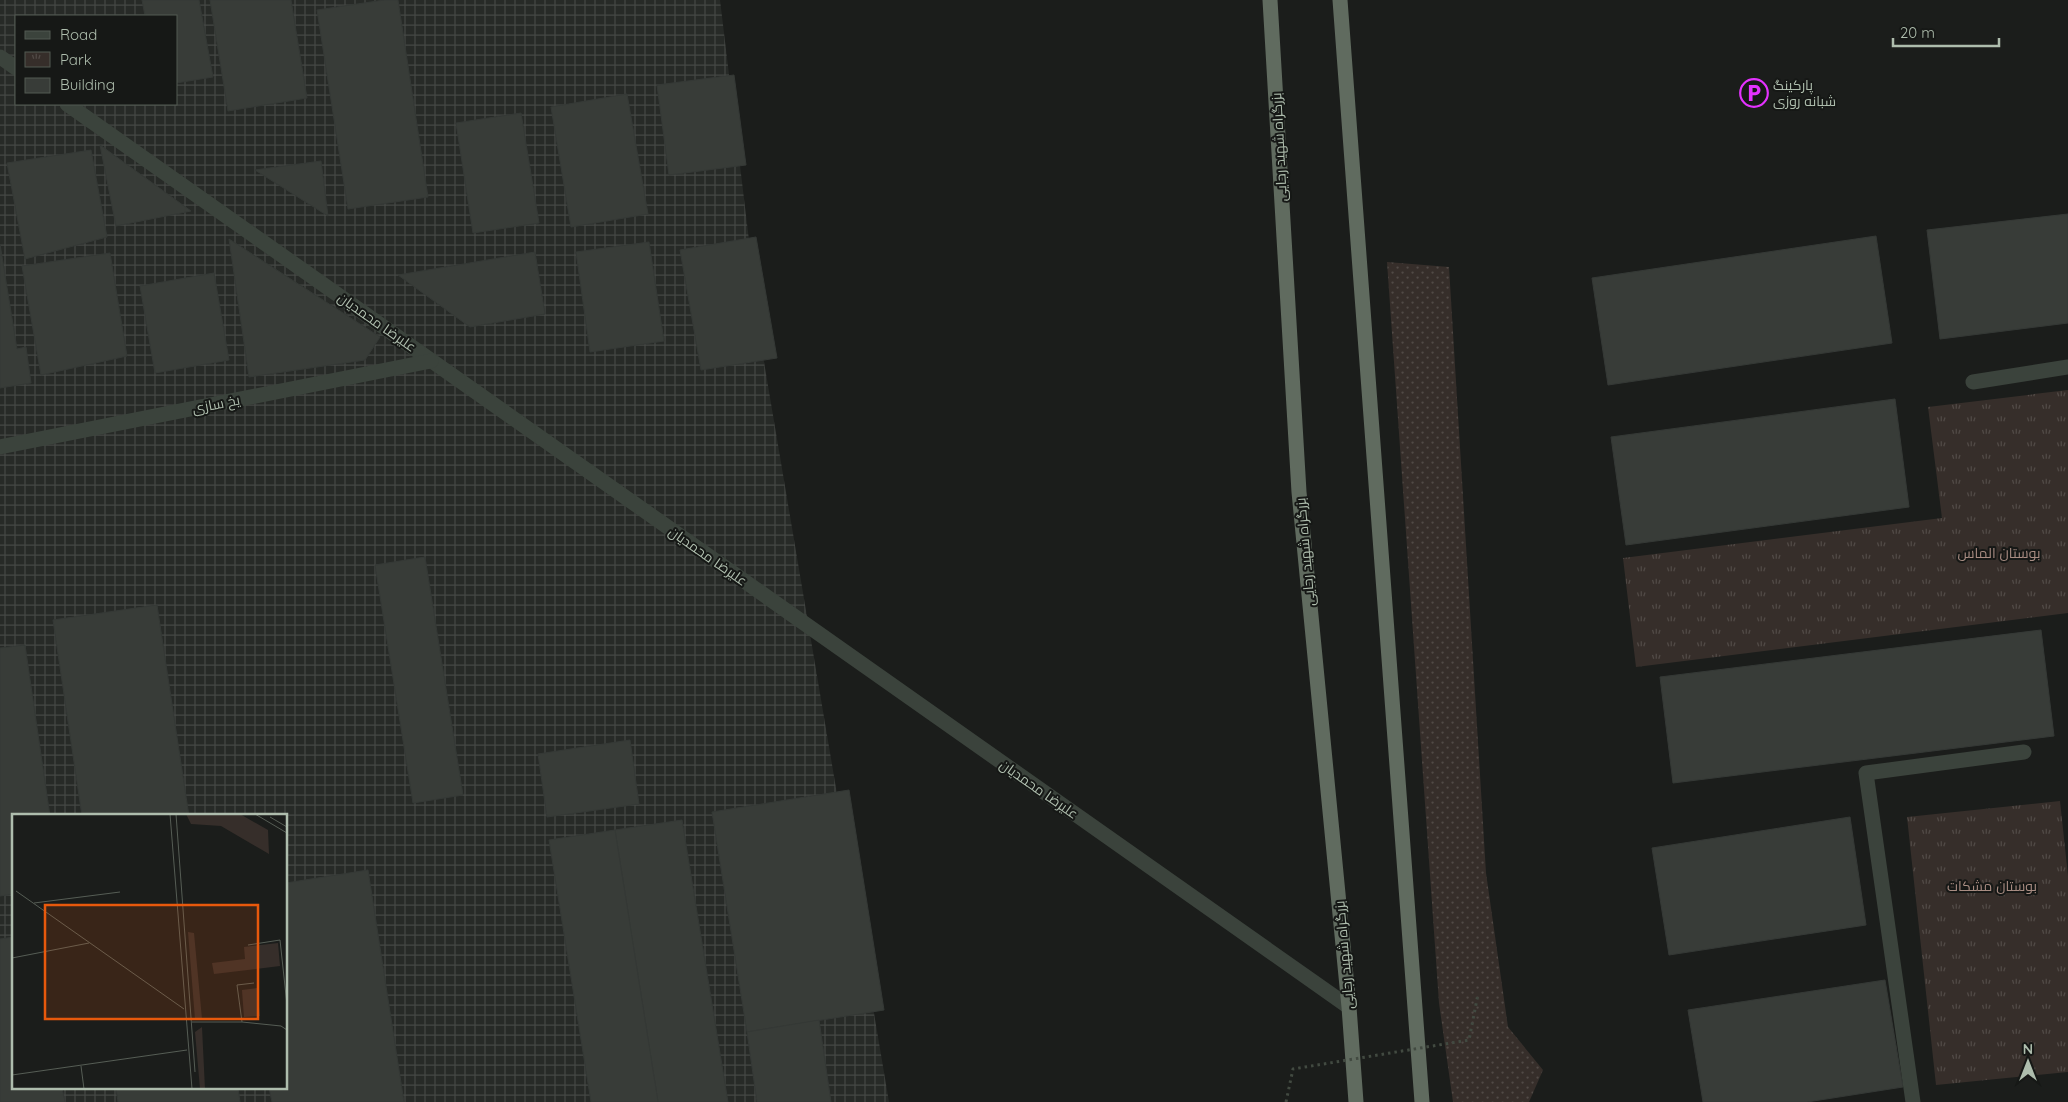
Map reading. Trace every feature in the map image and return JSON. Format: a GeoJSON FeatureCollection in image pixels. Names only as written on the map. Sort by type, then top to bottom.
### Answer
{"type":"FeatureCollection","features":[{"type":"Feature","properties":{"kind":"highway","name":"بزرگراه شهید رجایی"},"geometry":{"type":"LineString","coordinates":[[1270,0],[1299,492],[1349,1007],[1356,1102]]}},
{"type":"Feature","properties":{"kind":"highway"},"geometry":{"type":"LineString","coordinates":[[1340,0],[1422,1102]]}},
{"type":"Feature","properties":{"kind":"street"},"geometry":{"type":"LineString","coordinates":[[0,57],[15,67]]}},
{"type":"Feature","properties":{"kind":"street","name":"علیرضا محمدیان"},"geometry":{"type":"LineString","coordinates":[[68,105],[1349,1007]]}},
{"type":"Feature","properties":{"kind":"street","name":"یخ سازی"},"geometry":{"type":"LineString","coordinates":[[0,447],[431,361]]}},
{"type":"Feature","properties":{"kind":"street"},"geometry":{"type":"LineString","coordinates":[[1973,382],[2068,367]]}},
{"type":"Feature","properties":{"kind":"street"},"geometry":{"type":"LineString","coordinates":[[1913,1102],[1866,772],[2024,752]]}},
{"type":"Feature","properties":{"kind":"path"},"geometry":{"type":"LineString","coordinates":[[1286,1102],[1293,1069],[1469,1040],[1478,994]]}},
{"type":"Feature","properties":{"kind":"shaded area"},"geometry":{"type":"Polygon","coordinates":[[[0,0],[720,0],[763,356],[889,1102],[0,1102],[0,0]]]}},
{"type":"Feature","properties":{"kind":"green space"},"geometry":{"type":"Polygon","coordinates":[[[1387,262],[1449,267],[1486,873],[1508,1027],[1543,1070],[1529,1102],[1453,1102],[1439,1003],[1387,262]]]}},
{"type":"Feature","properties":{"kind":"green space","name":"بوستان الماس"},"geometry":{"type":"Polygon","coordinates":[[[2068,390],[2068,613],[1636,667],[1623,558],[1942,518],[1928,407],[2068,390]]]}},
{"type":"Feature","properties":{"kind":"green space","name":"بوستان مشکات"},"geometry":{"type":"Polygon","coordinates":[[[2060,801],[2068,876],[2068,1072],[1936,1085],[1907,817],[2060,801]]]}},
{"type":"Feature","properties":{"kind":"building"},"geometry":{"type":"Polygon","coordinates":[[[142,0],[199,0],[213,77],[178,83],[178,15],[145,15],[142,0]]]}},
{"type":"Feature","properties":{"kind":"building"},"geometry":{"type":"Polygon","coordinates":[[[210,0],[291,0],[307,98],[228,111],[210,0]]]}},
{"type":"Feature","properties":{"kind":"building"},"geometry":{"type":"Polygon","coordinates":[[[384,0],[398,0],[428,197],[348,209],[317,10],[384,0]]]}},
{"type":"Feature","properties":{"kind":"building"},"geometry":{"type":"Polygon","coordinates":[[[734,75],[746,165],[669,175],[657,85],[734,75]]]}},
{"type":"Feature","properties":{"kind":"building"},"geometry":{"type":"Polygon","coordinates":[[[627,94],[648,214],[571,227],[551,107],[627,94]]]}},
{"type":"Feature","properties":{"kind":"building"},"geometry":{"type":"Polygon","coordinates":[[[521,113],[539,223],[473,233],[456,123],[521,113]]]}},
{"type":"Feature","properties":{"kind":"building"},"geometry":{"type":"Polygon","coordinates":[[[100,145],[191,211],[116,226],[100,145]]]}},
{"type":"Feature","properties":{"kind":"building"},"geometry":{"type":"Polygon","coordinates":[[[91,150],[107,237],[25,259],[7,163],[91,150]]]}},
{"type":"Feature","properties":{"kind":"building"},"geometry":{"type":"Polygon","coordinates":[[[321,161],[328,216],[255,170],[321,161]]]}},
{"type":"Feature","properties":{"kind":"building"},"geometry":{"type":"Polygon","coordinates":[[[2068,214],[2068,323],[1940,339],[1927,230],[2068,214]]]}},
{"type":"Feature","properties":{"kind":"building"},"geometry":{"type":"Polygon","coordinates":[[[1876,236],[1892,343],[1608,385],[1592,278],[1876,236]]]}},
{"type":"Feature","properties":{"kind":"building"},"geometry":{"type":"Polygon","coordinates":[[[756,237],[777,358],[701,370],[680,250],[756,237]]]}},
{"type":"Feature","properties":{"kind":"building"},"geometry":{"type":"Polygon","coordinates":[[[229,239],[380,337],[365,360],[249,377],[229,239]]]}},
{"type":"Feature","properties":{"kind":"building"},"geometry":{"type":"Polygon","coordinates":[[[649,242],[664,341],[590,352],[576,252],[649,242]]]}},
{"type":"Feature","properties":{"kind":"building"},"geometry":{"type":"Polygon","coordinates":[[[0,244],[17,349],[26,347],[31,383],[0,388],[0,244]]]}},
{"type":"Feature","properties":{"kind":"building"},"geometry":{"type":"Polygon","coordinates":[[[535,252],[545,314],[470,327],[398,275],[535,252]]]}},
{"type":"Feature","properties":{"kind":"building"},"geometry":{"type":"Polygon","coordinates":[[[110,253],[127,356],[41,375],[22,266],[110,253]]]}},
{"type":"Feature","properties":{"kind":"building"},"geometry":{"type":"Polygon","coordinates":[[[214,273],[229,360],[155,373],[140,286],[214,273]]]}},
{"type":"Feature","properties":{"kind":"building"},"geometry":{"type":"Polygon","coordinates":[[[1895,399],[1909,507],[1626,545],[1611,437],[1895,399]]]}},
{"type":"Feature","properties":{"kind":"building"},"geometry":{"type":"Polygon","coordinates":[[[425,557],[463,795],[413,803],[375,565],[425,557]]]}},
{"type":"Feature","properties":{"kind":"building"},"geometry":{"type":"Polygon","coordinates":[[[157,605],[189,814],[82,814],[53,620],[157,605]]]}},
{"type":"Feature","properties":{"kind":"building"},"geometry":{"type":"Polygon","coordinates":[[[2041,630],[2054,736],[1673,783],[1660,677],[2041,630]]]}},
{"type":"Feature","properties":{"kind":"building"},"geometry":{"type":"Polygon","coordinates":[[[25,645],[50,814],[12,814],[12,894],[0,896],[0,648],[25,645]]]}},
{"type":"Feature","properties":{"kind":"building"},"geometry":{"type":"Polygon","coordinates":[[[630,740],[639,804],[547,817],[538,754],[630,740]]]}},
{"type":"Feature","properties":{"kind":"building"},"geometry":{"type":"Polygon","coordinates":[[[849,790],[884,1010],[747,1032],[712,812],[849,790]]]}},
{"type":"Feature","properties":{"kind":"building"},"geometry":{"type":"Polygon","coordinates":[[[1850,817],[1866,925],[1669,955],[1652,848],[1850,817]]]}},
{"type":"Feature","properties":{"kind":"building"},"geometry":{"type":"Polygon","coordinates":[[[682,820],[728,1102],[658,1102],[615,830],[682,820]]]}},
{"type":"Feature","properties":{"kind":"building"},"geometry":{"type":"Polygon","coordinates":[[[615,830],[658,1102],[591,1102],[549,840],[615,830]]]}},
{"type":"Feature","properties":{"kind":"building"},"geometry":{"type":"Polygon","coordinates":[[[368,870],[404,1102],[272,1102],[269,1090],[288,1090],[288,883],[368,870]]]}},
{"type":"Feature","properties":{"kind":"building"},"geometry":{"type":"Polygon","coordinates":[[[12,937],[12,1090],[62,1090],[65,1102],[0,1102],[0,939],[12,937]]]}},
{"type":"Feature","properties":{"kind":"building"},"geometry":{"type":"Polygon","coordinates":[[[1885,980],[1903,1087],[1807,1102],[1703,1102],[1688,1010],[1885,980]]]}},
{"type":"Feature","properties":{"kind":"building"},"geometry":{"type":"Polygon","coordinates":[[[819,1020],[831,1102],[757,1102],[747,1032],[819,1020]]]}},
{"type":"Feature","properties":{"kind":"building"},"geometry":{"type":"Polygon","coordinates":[[[116,1090],[238,1090],[240,1102],[118,1102],[116,1090]]]}},
{"type":"Feature","properties":{"kind":"place","name":"پارکینگ شبانه روزی"},"geometry":{"type":"Point","coordinates":[1754,93]}}]}
